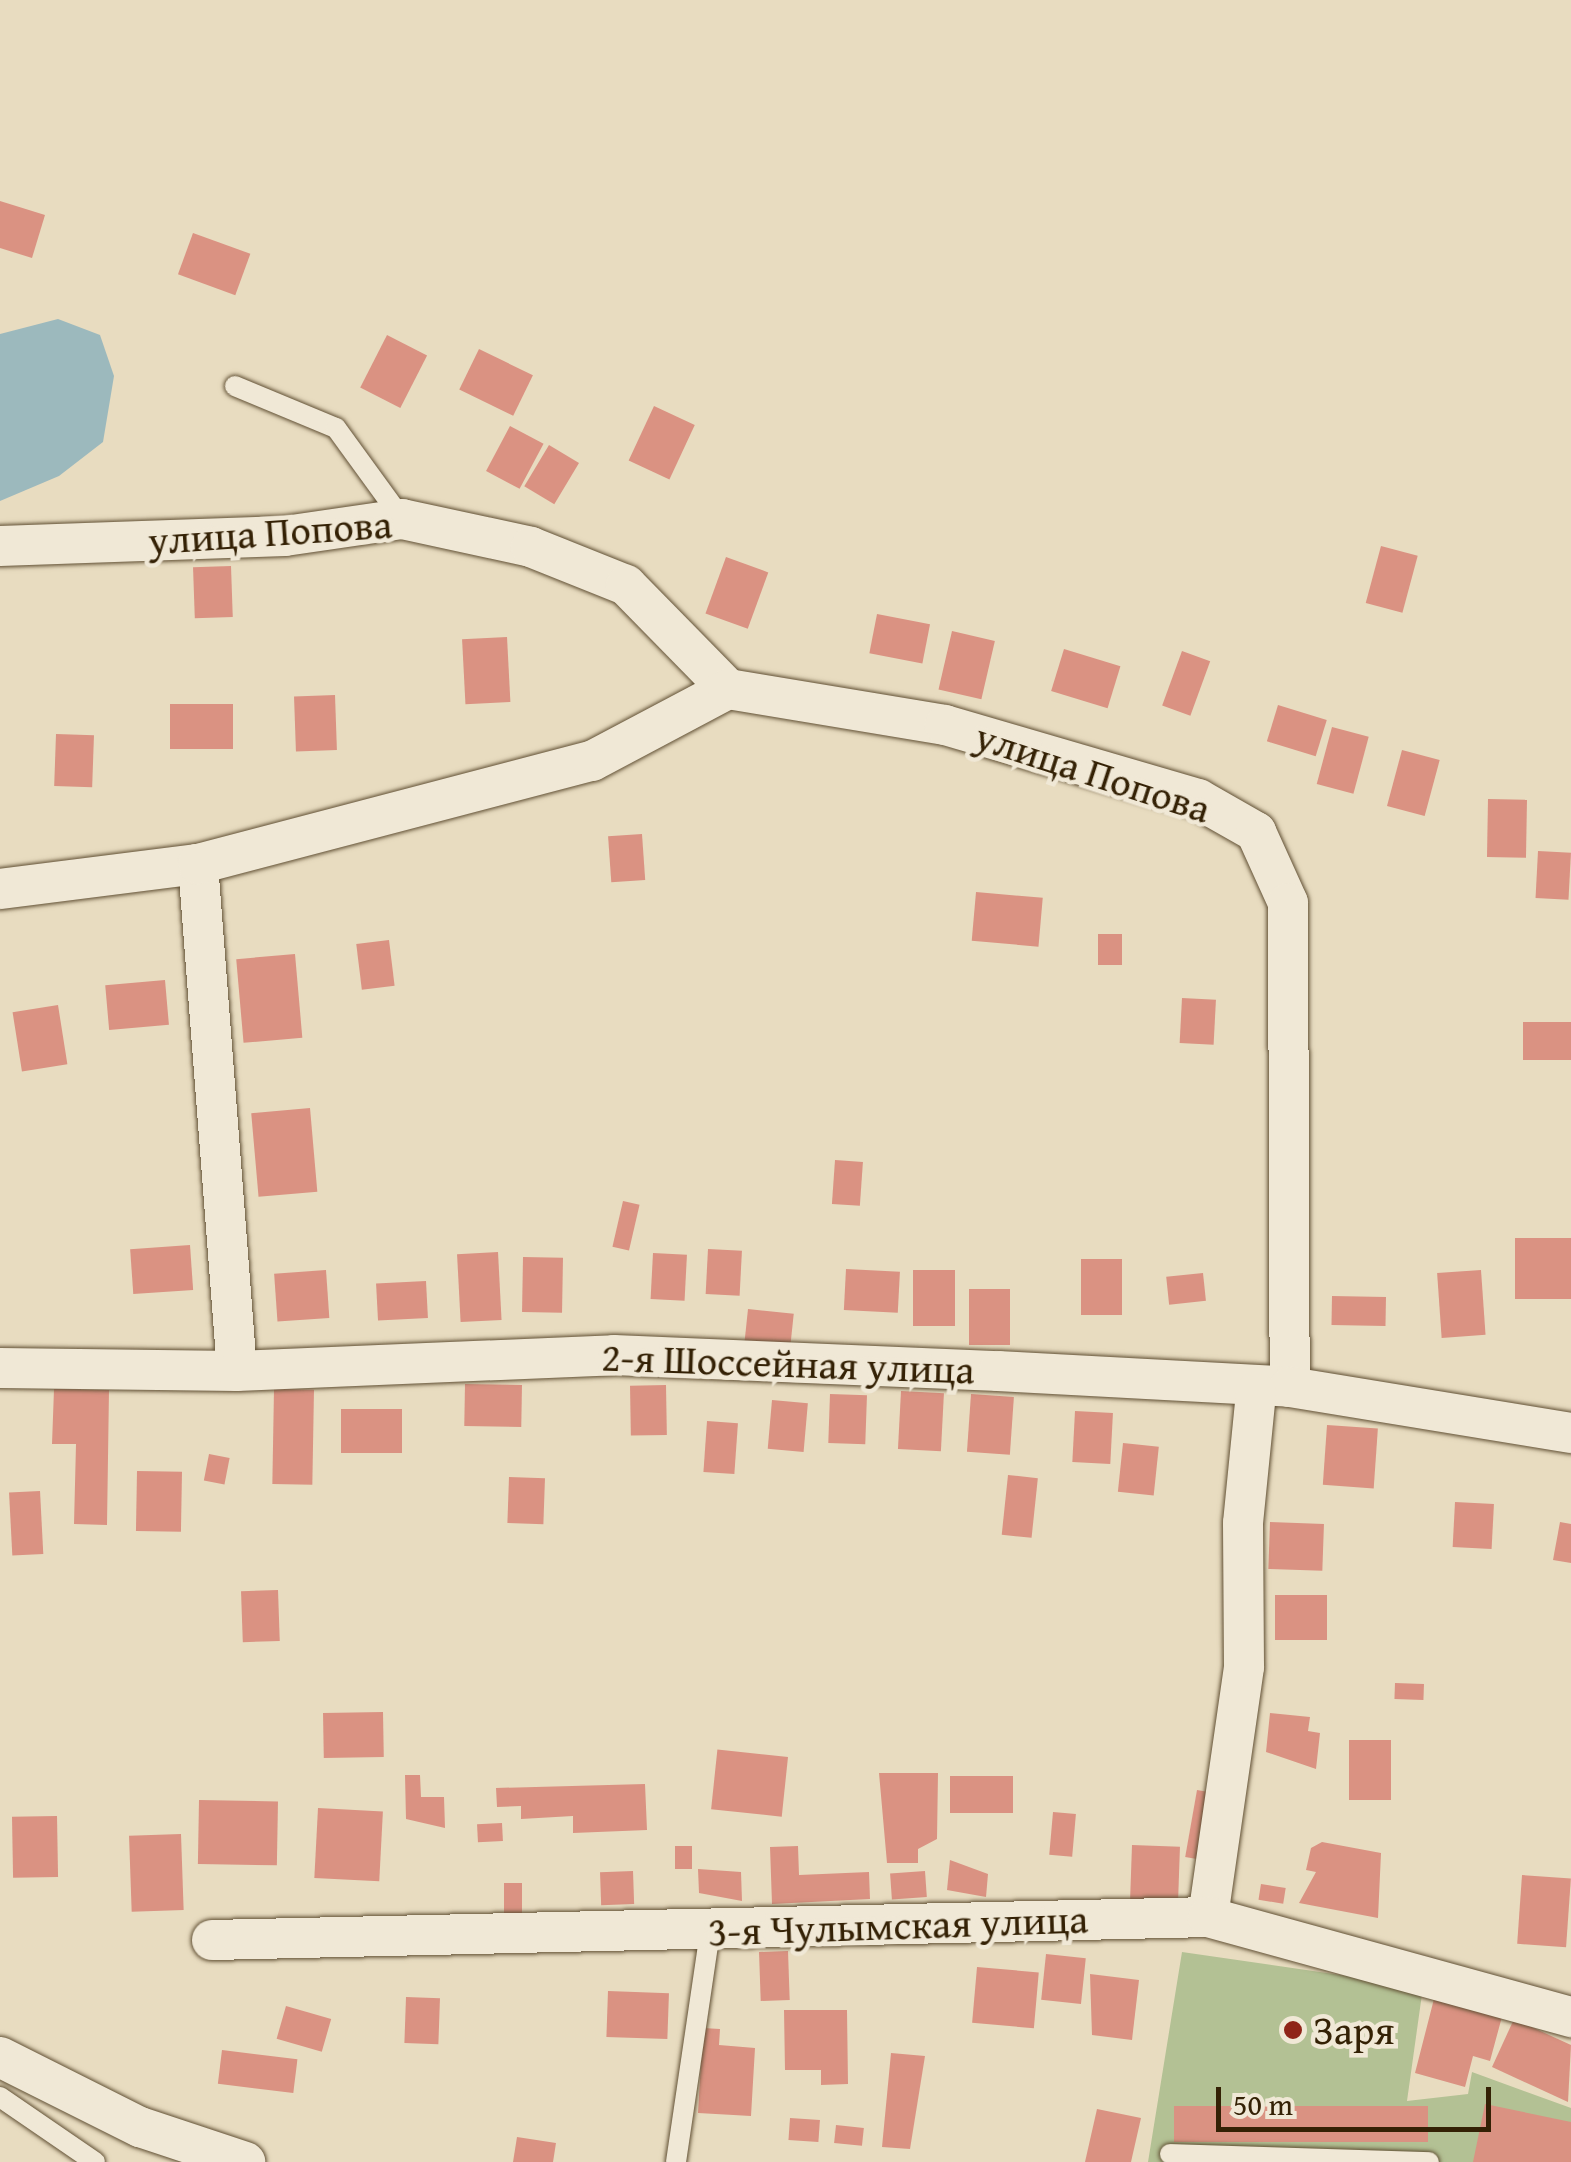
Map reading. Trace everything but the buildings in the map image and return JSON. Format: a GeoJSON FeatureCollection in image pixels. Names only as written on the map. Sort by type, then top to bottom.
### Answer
{"type":"FeatureCollection","features":[{"type":"Feature","properties":{"kind":"street","name":"улица Попова"},"geometry":{"type":"LineString","coordinates":[[0,546],[285,536],[402,520],[531,547],[626,585],[728,688],[945,725],[1198,798],[1256,832],[1288,904],[1273,1390],[1243,1522],[1244,1668],[1208,1917]]}},
{"type":"Feature","properties":{"kind":"street"},"geometry":{"type":"LineString","coordinates":[[0,888],[198,864],[592,762],[728,688]]}},
{"type":"Feature","properties":{"kind":"street"},"geometry":{"type":"LineString","coordinates":[[198,864],[237,1370]]}},
{"type":"Feature","properties":{"kind":"street","name":"2-я Шоссейная улица"},"geometry":{"type":"LineString","coordinates":[[0,1368],[237,1370],[614,1355],[1273,1390],[1571,1433]]}},
{"type":"Feature","properties":{"kind":"street","name":"3-я Чулымская улица"},"geometry":{"type":"LineString","coordinates":[[212,1940],[710,1934],[1021,1916],[1208,1917],[1571,2017]]}},
{"type":"Feature","properties":{"kind":"street"},"geometry":{"type":"LineString","coordinates":[[0,2056],[140,2126],[244,2162]]}},
{"type":"Feature","properties":{"kind":"lane"},"geometry":{"type":"LineString","coordinates":[[235,386],[336,428],[402,520]]}},
{"type":"Feature","properties":{"kind":"lane"},"geometry":{"type":"LineString","coordinates":[[676,2162],[710,1934]]}},
{"type":"Feature","properties":{"kind":"lane"},"geometry":{"type":"LineString","coordinates":[[0,2097],[95,2162]]}},
{"type":"Feature","properties":{"kind":"lane"},"geometry":{"type":"LineString","coordinates":[[1170,2154],[1430,2162]]}},
{"type":"Feature","properties":{"kind":"green space","name":"Заря"},"geometry":{"type":"Polygon","coordinates":[[[1182,1952],[1423,1987],[1407,2101],[1468,2094],[1472,2072],[1571,2108],[1571,2162],[1148,2162],[1182,1952]]]}},
{"type":"Feature","properties":{"kind":"water"},"geometry":{"type":"Polygon","coordinates":[[[58,319],[100,335],[114,376],[103,442],[59,476],[0,501],[0,334],[58,319]]]}},
{"type":"Feature","properties":{"kind":"place","name":"Заря"},"geometry":{"type":"Point","coordinates":[1293,2030]}}]}
